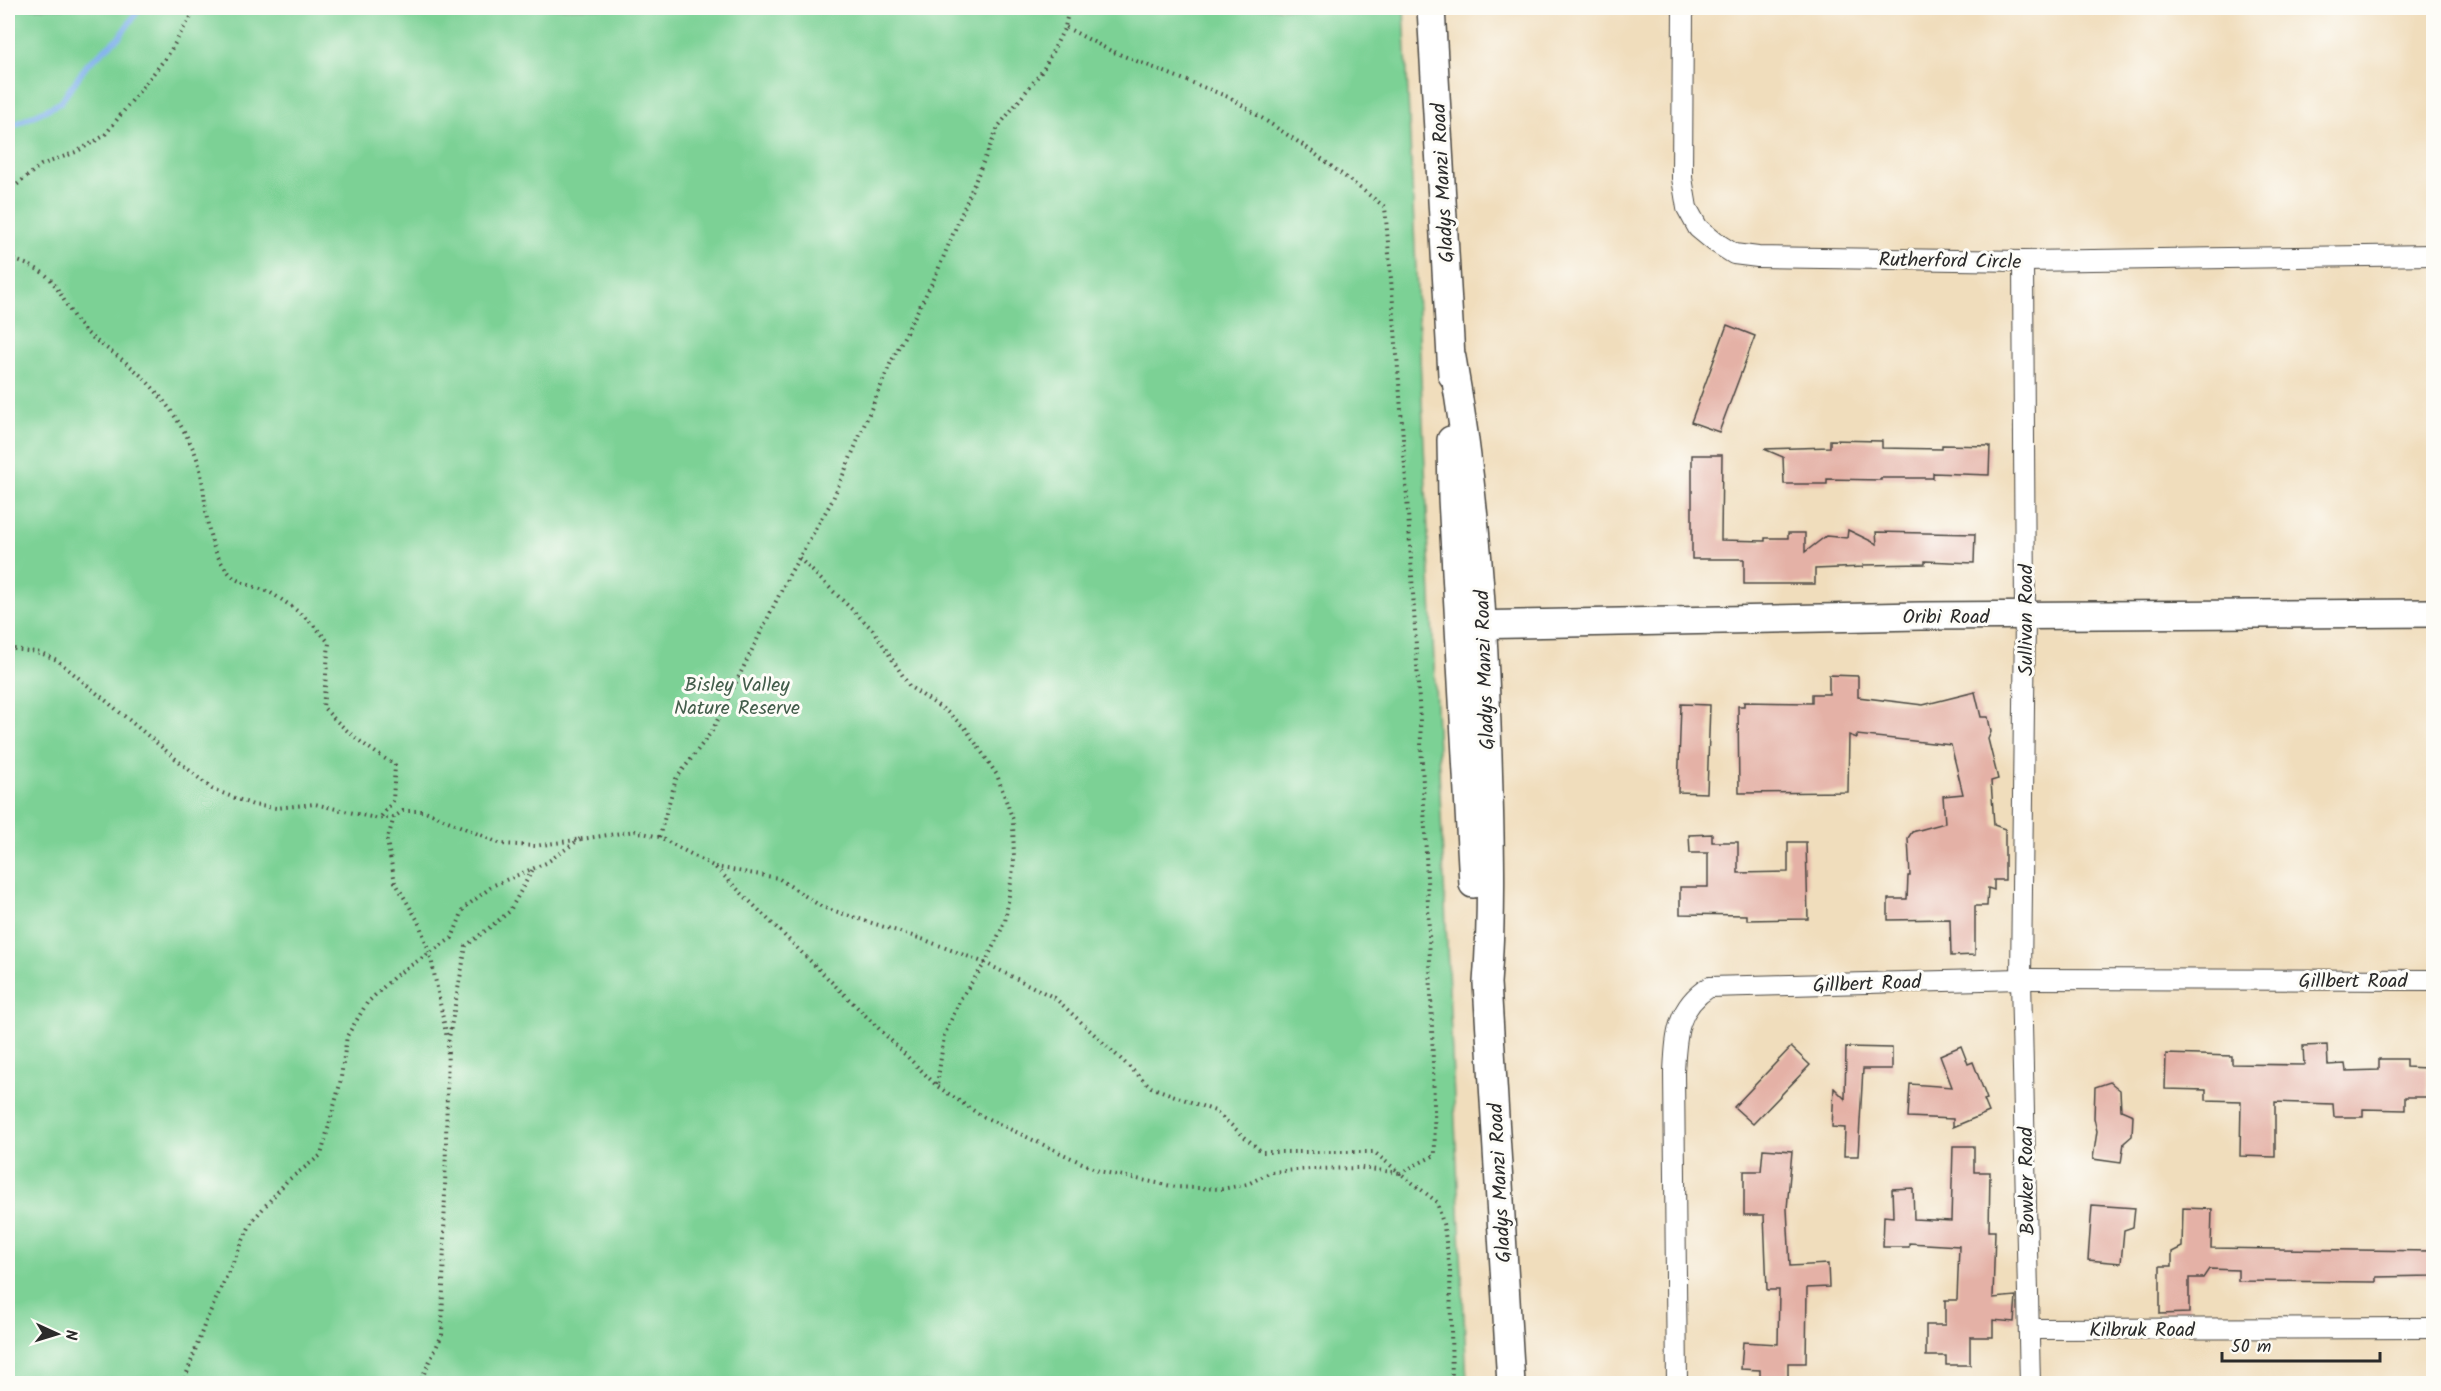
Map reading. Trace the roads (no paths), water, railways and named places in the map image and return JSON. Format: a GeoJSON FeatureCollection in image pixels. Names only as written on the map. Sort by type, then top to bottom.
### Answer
{"type":"FeatureCollection","features":[{"type":"Feature","properties":{"kind":"main road","name":"Gladys Manzi Road"},"geometry":{"type":"LineString","coordinates":[[1431,8],[1452,358],[1465,427],[1471,625],[1490,840],[1490,926],[1487,983],[1511,1383]]}},
{"type":"Feature","properties":{"kind":"main road","name":"Oribi Road"},"geometry":{"type":"LineString","coordinates":[[1471,625],[2025,615],[2433,613]]}},
{"type":"Feature","properties":{"kind":"street","name":"Rutherford Circle"},"geometry":{"type":"LineString","coordinates":[[1683,8],[1682,178],[1687,208],[1698,228],[1734,254],[1758,257],[2023,261],[2433,255]]}},
{"type":"Feature","properties":{"kind":"street","name":"Sullivan Road"},"geometry":{"type":"LineString","coordinates":[[2021,979],[2025,615],[2023,261]]}},
{"type":"Feature","properties":{"kind":"street","name":"Gillbert Road"},"geometry":{"type":"LineString","coordinates":[[1677,1383],[1674,1072],[1679,1025],[1684,1011],[1695,996],[1709,987],[2021,979],[2433,980]]}},
{"type":"Feature","properties":{"kind":"street","name":"Bowker Road"},"geometry":{"type":"LineString","coordinates":[[2021,979],[2030,1383]]}},
{"type":"Feature","properties":{"kind":"street","name":"Kilbruk Road"},"geometry":{"type":"LineString","coordinates":[[2030,1329],[2433,1328]]}},
{"type":"Feature","properties":{"kind":"waterway"},"geometry":{"type":"LineString","coordinates":[[8,128],[60,103],[87,65],[120,36],[140,8]]}},
{"type":"Feature","properties":{"kind":"park label","name":"Bisley Valley Nature Reserve"},"geometry":{"type":"Point","coordinates":[737,696]}}]}
